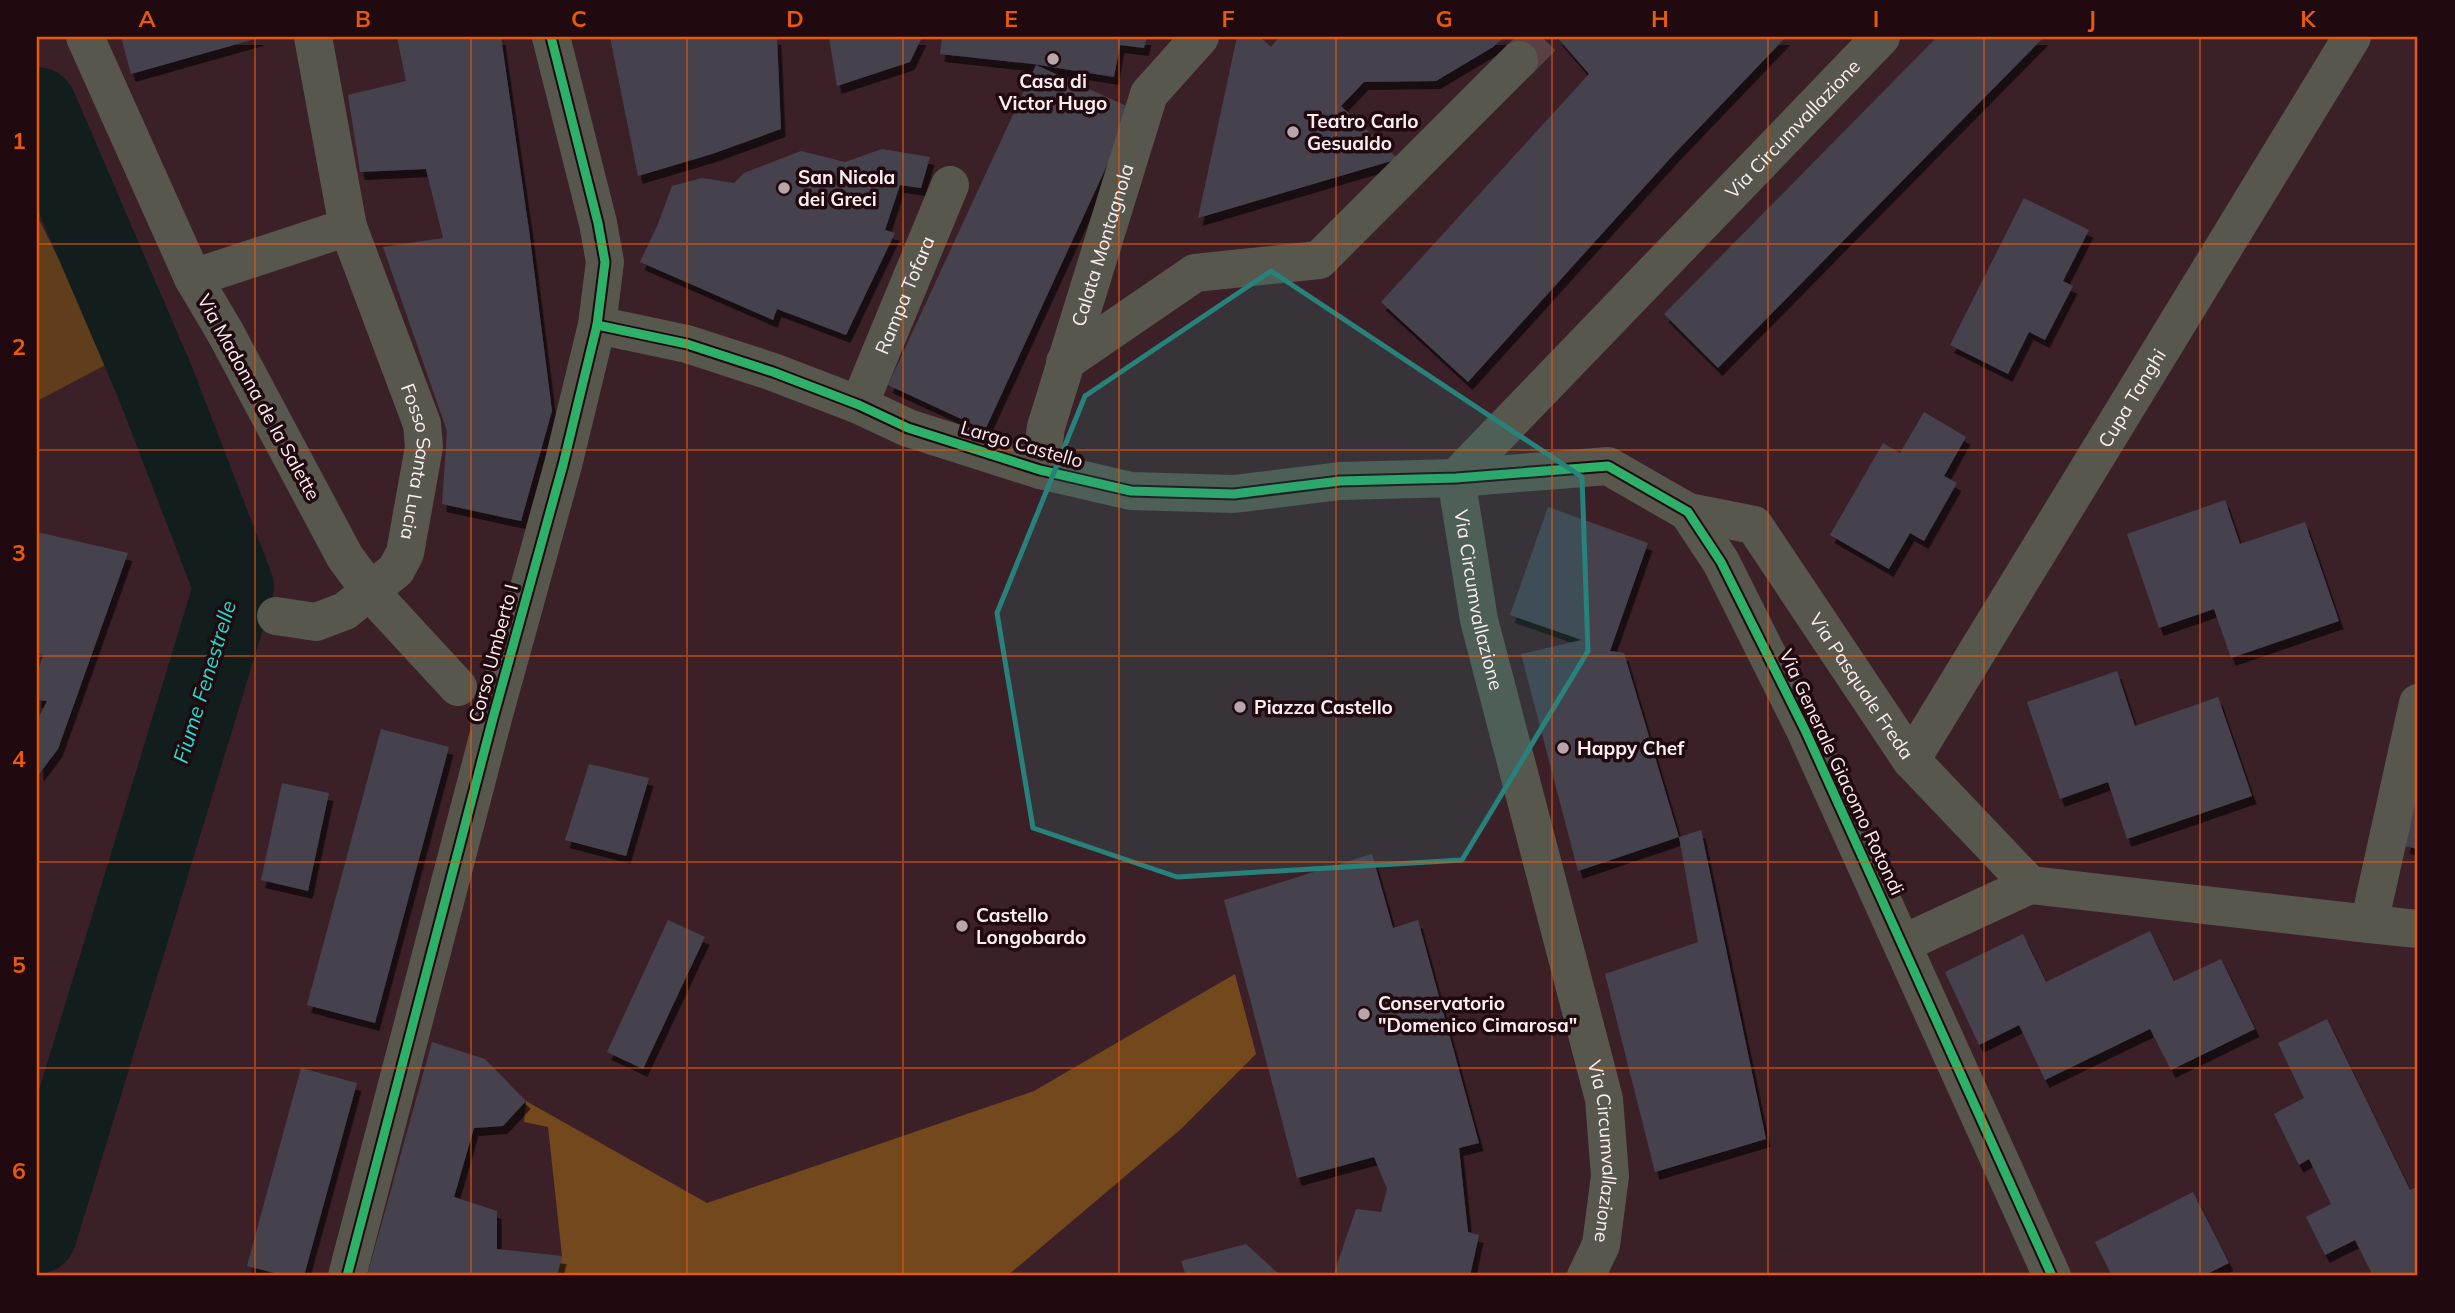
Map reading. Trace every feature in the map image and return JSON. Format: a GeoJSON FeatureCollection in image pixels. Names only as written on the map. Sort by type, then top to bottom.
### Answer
{"type":"FeatureCollection","features":[{"type":"Feature","properties":{"kind":"street","name":"Via Madonna de la Salette"},"geometry":{"type":"LineString","coordinates":[[85,37],[193,278],[225,332],[345,557],[373,595],[458,687],[493,719]]}},
{"type":"Feature","properties":{"kind":"street","name":"Fosso Santa Lucia"},"geometry":{"type":"LineString","coordinates":[[276,616],[316,622],[345,611],[396,570],[405,553],[424,447],[422,424],[348,227],[313,37]]}},
{"type":"Feature","properties":{"kind":"street","name":"Corso Umberto I"},"geometry":{"type":"LineString","coordinates":[[346,1276],[597,325],[605,262],[596,214],[551,37]]}},
{"type":"Feature","properties":{"kind":"street","name":"Calata Montagnola"},"geometry":{"type":"LineString","coordinates":[[1040,470],[1046,427],[1149,94],[1200,37]]}},
{"type":"Feature","properties":{"kind":"street","name":"Via Circumvallazione"},"geometry":{"type":"LineString","coordinates":[[1586,1276],[1601,1245],[1610,1175],[1604,1099],[1479,620],[1456,478],[1881,37]]}},
{"type":"Feature","properties":{"kind":"street","name":"Cupa Tanghi"},"geometry":{"type":"LineString","coordinates":[[1911,760],[2352,37]]}},
{"type":"Feature","properties":{"kind":"street"},"geometry":{"type":"LineString","coordinates":[[1065,362],[1195,273],[1319,260],[1520,60]]}},
{"type":"Feature","properties":{"kind":"street","name":"Rampa Tofara"},"geometry":{"type":"LineString","coordinates":[[859,405],[950,185]]}},
{"type":"Feature","properties":{"kind":"street"},"geometry":{"type":"LineString","coordinates":[[193,278],[348,227]]}},
{"type":"Feature","properties":{"kind":"street","name":"Largo Castello"},"geometry":{"type":"LineString","coordinates":[[597,325],[687,344],[773,372],[859,405],[908,428],[1040,470],[1131,491],[1222,493],[1340,481],[1456,478]]}},
{"type":"Feature","properties":{"kind":"street","name":"Via Generale Giacomo Rotondi"},"geometry":{"type":"LineString","coordinates":[[1456,478],[1608,466],[1688,512],[1721,562],[1805,730],[2052,1276]]}},
{"type":"Feature","properties":{"kind":"street","name":"Via Pasquale Freda"},"geometry":{"type":"LineString","coordinates":[[1688,512],[1754,525],[1911,760],[2030,885]]}},
{"type":"Feature","properties":{"kind":"street"},"geometry":{"type":"LineString","coordinates":[[2369,924],[2418,703]]}},
{"type":"Feature","properties":{"kind":"street"},"geometry":{"type":"LineString","coordinates":[[1902,944],[2030,885],[2418,929]]}},
{"type":"Feature","properties":{"kind":"highlighted area"},"geometry":{"type":"Polygon","coordinates":[[[1271,271],[1582,477],[1588,651],[1462,860],[1177,877],[1033,828],[997,613],[1085,396],[1271,271]]]}},
{"type":"Feature","properties":{"kind":"shaded area"},"geometry":{"type":"Polygon","coordinates":[[[37,216],[111,362],[37,401],[37,216]]]}},
{"type":"Feature","properties":{"kind":"shaded area"},"geometry":{"type":"Polygon","coordinates":[[[1235,974],[1256,1054],[1181,1129],[1007,1276],[557,1276],[562,1256],[548,1127],[524,1122],[526,1101],[707,1203],[1034,1091],[1235,974]]]}},
{"type":"Feature","properties":{"kind":"building"},"geometry":{"type":"Polygon","coordinates":[[[121,37],[259,37],[259,38],[131,74],[121,37]]]}},
{"type":"Feature","properties":{"kind":"building"},"geometry":{"type":"Polygon","coordinates":[[[397,37],[501,37],[552,411],[521,521],[442,504],[447,431],[383,247],[443,238],[426,169],[360,172],[348,95],[406,81],[397,37]]]}},
{"type":"Feature","properties":{"kind":"building"},"geometry":{"type":"Polygon","coordinates":[[[610,37],[777,37],[781,129],[712,154],[638,176],[610,37]]]}},
{"type":"Feature","properties":{"kind":"building"},"geometry":{"type":"Polygon","coordinates":[[[829,37],[922,37],[910,62],[837,86],[829,37]]]}},
{"type":"Feature","properties":{"kind":"building","name":"Casa di Victor Hugo"},"geometry":{"type":"Polygon","coordinates":[[[942,37],[1147,37],[1144,48],[1120,45],[1114,77],[1033,64],[940,54],[942,37]]]}},
{"type":"Feature","properties":{"kind":"building","name":"Teatro Carlo Gesualdo"},"geometry":{"type":"Polygon","coordinates":[[[1237,37],[1260,37],[1271,47],[1279,37],[1504,37],[1493,47],[1436,81],[1364,82],[1341,106],[1398,159],[1198,218],[1237,37]]]}},
{"type":"Feature","properties":{"kind":"building"},"geometry":{"type":"Polygon","coordinates":[[[1557,37],[1786,37],[1675,153],[1468,382],[1381,302],[1589,74],[1557,37]]]}},
{"type":"Feature","properties":{"kind":"building"},"geometry":{"type":"Polygon","coordinates":[[[1937,37],[2044,37],[1718,368],[1664,314],[1937,37]]]}},
{"type":"Feature","properties":{"kind":"building"},"geometry":{"type":"Polygon","coordinates":[[[1036,65],[1133,109],[985,430],[888,385],[1036,65]]]}},
{"type":"Feature","properties":{"kind":"building"},"geometry":{"type":"Polygon","coordinates":[[[882,149],[930,157],[921,188],[900,185],[885,230],[895,233],[846,335],[777,309],[773,320],[640,262],[672,186],[702,178],[734,183],[744,173],[801,151],[845,162],[882,149]]]}},
{"type":"Feature","properties":{"kind":"building"},"geometry":{"type":"Polygon","coordinates":[[[2024,198],[2089,230],[2063,281],[2073,286],[2045,340],[2029,332],[2008,374],[1950,345],[2024,198]]]}},
{"type":"Feature","properties":{"kind":"building"},"geometry":{"type":"Polygon","coordinates":[[[1924,412],[1966,437],[1944,476],[1957,483],[1924,541],[1910,533],[1889,569],[1830,535],[1883,443],[1900,453],[1924,412]]]}},
{"type":"Feature","properties":{"kind":"building"},"geometry":{"type":"Polygon","coordinates":[[[2225,500],[2240,544],[2305,522],[2339,621],[2231,658],[2214,609],[2159,628],[2127,534],[2225,500]]]}},
{"type":"Feature","properties":{"kind":"building"},"geometry":{"type":"Polygon","coordinates":[[[1548,507],[1648,543],[1610,651],[1624,653],[1679,837],[1578,871],[1521,654],[1582,640],[1510,615],[1548,507]]]}},
{"type":"Feature","properties":{"kind":"building"},"geometry":{"type":"Polygon","coordinates":[[[37,532],[128,553],[58,749],[39,774],[37,721],[47,701],[37,700],[37,675],[43,655],[37,653],[37,532]]]}},
{"type":"Feature","properties":{"kind":"building"},"geometry":{"type":"Polygon","coordinates":[[[2117,671],[2135,726],[2218,697],[2252,796],[2127,839],[2108,782],[2060,799],[2027,702],[2117,671]]]}},
{"type":"Feature","properties":{"kind":"building"},"geometry":{"type":"Polygon","coordinates":[[[381,729],[449,747],[375,1023],[307,1005],[381,729]]]}},
{"type":"Feature","properties":{"kind":"building"},"geometry":{"type":"Polygon","coordinates":[[[589,764],[649,778],[626,856],[565,840],[589,764]]]}},
{"type":"Feature","properties":{"kind":"building"},"geometry":{"type":"Polygon","coordinates":[[[282,783],[329,793],[308,891],[261,880],[282,783]]]}},
{"type":"Feature","properties":{"kind":"building"},"geometry":{"type":"Polygon","coordinates":[[[2418,783],[2418,849],[2405,846],[2418,783]]]}},
{"type":"Feature","properties":{"kind":"building"},"geometry":{"type":"Polygon","coordinates":[[[1701,830],[1766,1139],[1655,1172],[1605,974],[1698,942],[1679,837],[1701,830]]]}},
{"type":"Feature","properties":{"kind":"building","name":"Conservatorio \"Domenico Cimarosa\""},"geometry":{"type":"Polygon","coordinates":[[[1372,854],[1393,928],[1418,920],[1479,1143],[1459,1148],[1468,1232],[1479,1235],[1470,1276],[1333,1276],[1356,1209],[1381,1212],[1387,1189],[1374,1157],[1297,1178],[1224,900],[1372,854]]]}},
{"type":"Feature","properties":{"kind":"building"},"geometry":{"type":"Polygon","coordinates":[[[668,920],[705,937],[643,1069],[607,1052],[668,920]]]}},
{"type":"Feature","properties":{"kind":"building"},"geometry":{"type":"Polygon","coordinates":[[[2150,931],[2174,981],[2221,959],[2255,1029],[2171,1070],[2150,1029],[2045,1080],[2019,1025],[1979,1045],[1945,972],[2023,934],[2046,982],[2150,931]]]}},
{"type":"Feature","properties":{"kind":"building"},"geometry":{"type":"Polygon","coordinates":[[[2327,1019],[2410,1190],[2418,1186],[2418,1276],[2373,1276],[2355,1240],[2325,1255],[2306,1217],[2331,1204],[2309,1159],[2299,1165],[2274,1114],[2304,1098],[2278,1043],[2327,1019]]]}},
{"type":"Feature","properties":{"kind":"building"},"geometry":{"type":"Polygon","coordinates":[[[432,1042],[485,1059],[526,1101],[503,1126],[474,1128],[454,1197],[497,1211],[497,1249],[562,1256],[557,1276],[367,1276],[432,1042]]]}},
{"type":"Feature","properties":{"kind":"building"},"geometry":{"type":"Polygon","coordinates":[[[301,1068],[357,1083],[304,1276],[286,1276],[247,1266],[301,1068]]]}},
{"type":"Feature","properties":{"kind":"building"},"geometry":{"type":"Polygon","coordinates":[[[2193,1192],[2229,1263],[2203,1276],[2112,1276],[2095,1242],[2193,1192]]]}},
{"type":"Feature","properties":{"kind":"building"},"geometry":{"type":"Polygon","coordinates":[[[1246,1244],[1281,1276],[1186,1276],[1181,1261],[1246,1244]]]}},
{"type":"Feature","properties":{"kind":"waterway","name":"Fiume Fenestrelle"},"geometry":{"type":"LineString","coordinates":[[37,107],[155,382],[234,587],[37,1234]]}},
{"type":"Feature","properties":{"kind":"tunnel"},"geometry":{"type":"LineString","coordinates":[[1519,60],[1542,37]]}},
{"type":"Feature","properties":{"kind":"cycle path"},"geometry":{"type":"LineString","coordinates":[[347,1276],[493,718],[563,465],[597,325],[605,262],[598,223],[551,37]]}},
{"type":"Feature","properties":{"kind":"cycle path"},"geometry":{"type":"LineString","coordinates":[[597,325],[687,344],[773,372],[859,405],[908,428],[1040,470],[1131,491],[1234,494],[1340,481],[1456,478],[1608,466],[1688,512],[1721,562],[1805,730],[2052,1276]]}},
{"type":"Feature","properties":{"kind":"place","name":"Casa di Victor Hugo"},"geometry":{"type":"Point","coordinates":[1053,59]}},
{"type":"Feature","properties":{"kind":"place","name":"Teatro Carlo Gesualdo"},"geometry":{"type":"Point","coordinates":[1293,132]}},
{"type":"Feature","properties":{"kind":"place","name":"San Nicola dei Greci"},"geometry":{"type":"Point","coordinates":[784,188]}},
{"type":"Feature","properties":{"kind":"place","name":"Piazza Castello"},"geometry":{"type":"Point","coordinates":[1240,707]}},
{"type":"Feature","properties":{"kind":"place","name":"Happy Chef"},"geometry":{"type":"Point","coordinates":[1563,748]}},
{"type":"Feature","properties":{"kind":"place","name":"Castello Longobardo"},"geometry":{"type":"Point","coordinates":[962,926]}},
{"type":"Feature","properties":{"kind":"place","name":"Conservatorio \"Domenico Cimarosa\""},"geometry":{"type":"Point","coordinates":[1364,1014]}}]}
